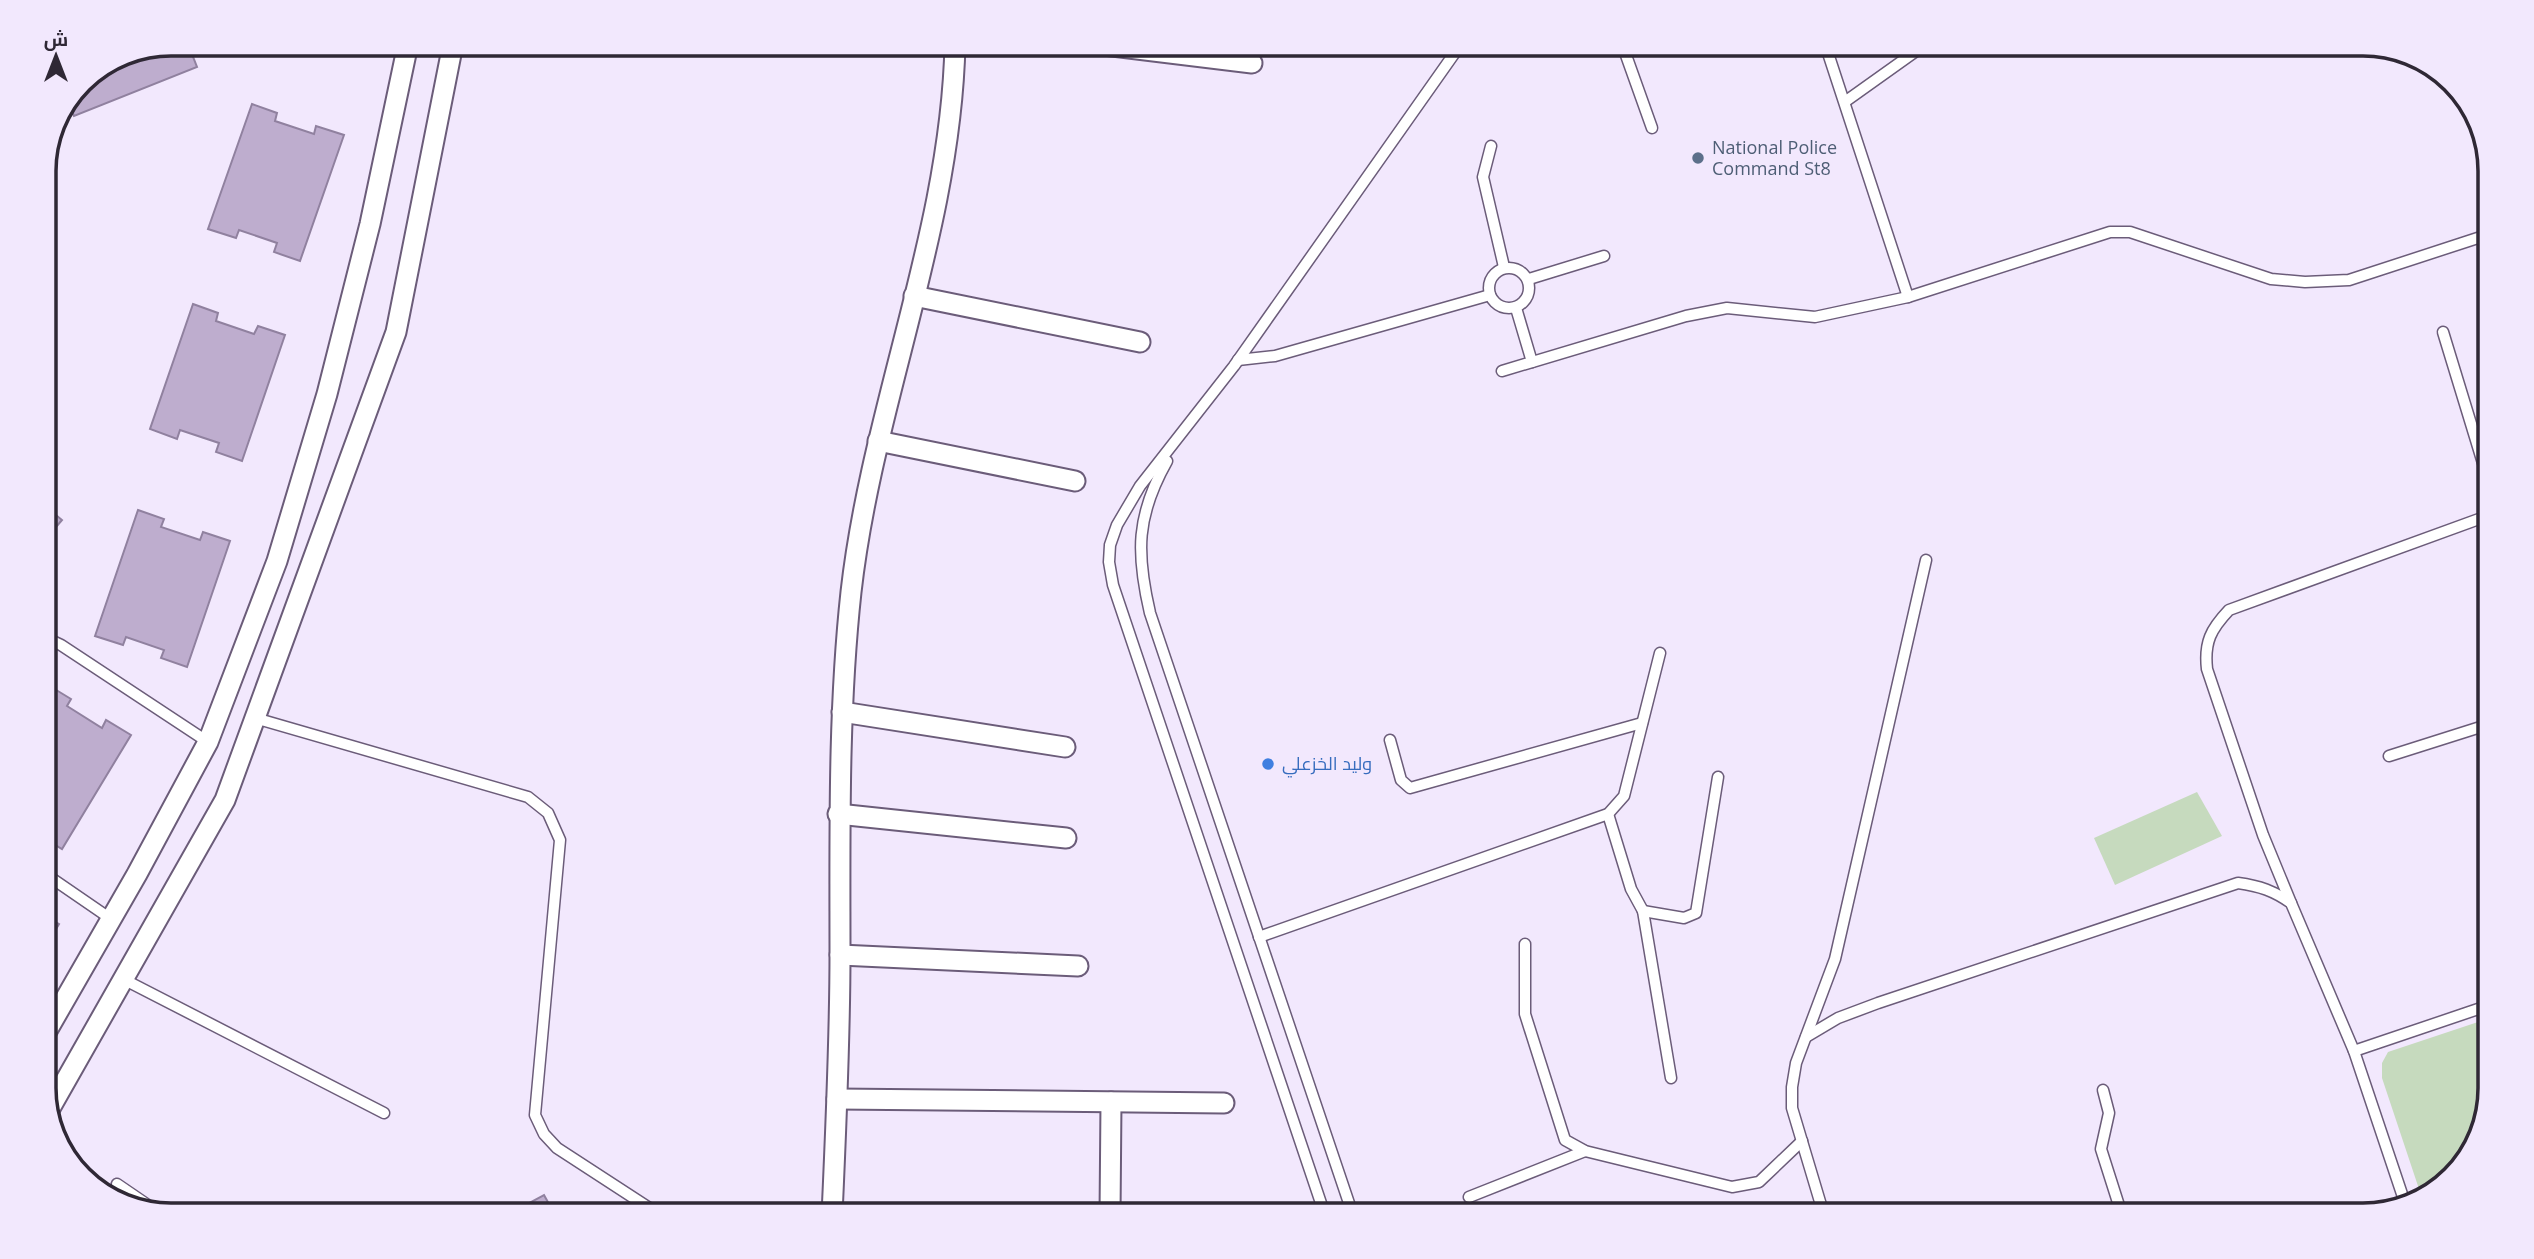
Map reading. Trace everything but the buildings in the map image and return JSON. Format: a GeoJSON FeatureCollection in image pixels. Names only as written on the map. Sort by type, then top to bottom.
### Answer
{"type":"FeatureCollection","features":[{"type":"Feature","properties":{"kind":"street"},"geometry":{"type":"LineString","coordinates":[[56,1014],[208,742],[277,561],[327,394],[370,224],[405,56]]}},
{"type":"Feature","properties":{"kind":"street"},"geometry":{"type":"LineString","coordinates":[[56,1097],[225,800],[396,332],[451,56]]}},
{"type":"Feature","properties":{"kind":"street"},"geometry":{"type":"LineString","coordinates":[[833,1203],[840,955],[838,814],[851,591],[878,441],[945,161],[954,103],[955,56]]}},
{"type":"Feature","properties":{"kind":"street"},"geometry":{"type":"LineString","coordinates":[[1195,56],[1252,63]]}},
{"type":"Feature","properties":{"kind":"street"},"geometry":{"type":"LineString","coordinates":[[914,296],[1140,342]]}},
{"type":"Feature","properties":{"kind":"street"},"geometry":{"type":"LineString","coordinates":[[878,441],[1075,481]]}},
{"type":"Feature","properties":{"kind":"street"},"geometry":{"type":"LineString","coordinates":[[842,712],[1065,747]]}},
{"type":"Feature","properties":{"kind":"street"},"geometry":{"type":"LineString","coordinates":[[838,814],[1066,838]]}},
{"type":"Feature","properties":{"kind":"street"},"geometry":{"type":"LineString","coordinates":[[840,955],[1078,966]]}},
{"type":"Feature","properties":{"kind":"street"},"geometry":{"type":"LineString","coordinates":[[837,1099],[1224,1104]]}},
{"type":"Feature","properties":{"kind":"street"},"geometry":{"type":"LineString","coordinates":[[1110,1203],[1111,1102]]}},
{"type":"Feature","properties":{"kind":"lane"},"geometry":{"type":"LineString","coordinates":[[1321,1203],[1113,585],[1109,562],[1117,524],[1140,486],[1178,441],[1238,360],[1453,56]]}},
{"type":"Feature","properties":{"kind":"lane"},"geometry":{"type":"LineString","coordinates":[[1626,56],[1653,128]]}},
{"type":"Feature","properties":{"kind":"lane"},"geometry":{"type":"LineString","coordinates":[[1829,56],[1908,297]]}},
{"type":"Feature","properties":{"kind":"lane"},"geometry":{"type":"LineString","coordinates":[[1846,101],[1909,56]]}},
{"type":"Feature","properties":{"kind":"lane"},"geometry":{"type":"LineString","coordinates":[[1491,146],[1483,177],[1504,267]]}},
{"type":"Feature","properties":{"kind":"lane"},"geometry":{"type":"LineString","coordinates":[[1502,371],[1686,316],[1727,308],[1815,317],[1908,297],[2110,232],[2130,232],[2271,279],[2305,282],[2349,280],[2478,238]]}},
{"type":"Feature","properties":{"kind":"lane"},"geometry":{"type":"LineString","coordinates":[[1529,279],[1604,256]]}},
{"type":"Feature","properties":{"kind":"lane"},"geometry":{"type":"LineString","coordinates":[[1504,267],[1519,269],[1529,279],[1530,291],[1525,301],[1516,307],[1505,308],[1496,303],[1490,295],[1489,284],[1494,273],[1504,267]]}},
{"type":"Feature","properties":{"kind":"lane"},"geometry":{"type":"LineString","coordinates":[[1238,360],[1275,356],[1490,295]]}},
{"type":"Feature","properties":{"kind":"lane"},"geometry":{"type":"LineString","coordinates":[[1516,307],[1532,362]]}},
{"type":"Feature","properties":{"kind":"lane"},"geometry":{"type":"LineString","coordinates":[[2443,332],[2478,447]]}},
{"type":"Feature","properties":{"kind":"lane"},"geometry":{"type":"LineString","coordinates":[[1178,441],[1144,507],[1140,529],[1142,580],[1150,613],[1349,1203]]}},
{"type":"Feature","properties":{"kind":"lane"},"geometry":{"type":"LineString","coordinates":[[2403,1196],[2354,1051],[2263,835],[2207,669],[2205,649],[2212,629],[2229,610],[2478,518]]}},
{"type":"Feature","properties":{"kind":"lane"},"geometry":{"type":"LineString","coordinates":[[1820,1203],[1792,1108],[1792,1087],[1796,1063],[1835,959],[1926,560]]}},
{"type":"Feature","properties":{"kind":"lane"},"geometry":{"type":"LineString","coordinates":[[56,643],[208,742]]}},
{"type":"Feature","properties":{"kind":"lane"},"geometry":{"type":"LineString","coordinates":[[1259,937],[1608,814],[1624,796],[1660,653]]}},
{"type":"Feature","properties":{"kind":"lane"},"geometry":{"type":"LineString","coordinates":[[255,718],[528,797],[548,813],[560,840],[535,1115],[544,1134],[557,1148],[642,1203]]}},
{"type":"Feature","properties":{"kind":"lane"},"geometry":{"type":"LineString","coordinates":[[1390,740],[1401,780],[1410,788],[1642,723]]}},
{"type":"Feature","properties":{"kind":"lane"},"geometry":{"type":"LineString","coordinates":[[2389,756],[2478,728]]}},
{"type":"Feature","properties":{"kind":"lane"},"geometry":{"type":"LineString","coordinates":[[1643,911],[1684,918],[1696,913],[1718,778]]}},
{"type":"Feature","properties":{"kind":"lane"},"geometry":{"type":"LineString","coordinates":[[1608,814],[1631,889],[1643,911],[1671,1078]]}},
{"type":"Feature","properties":{"kind":"lane"},"geometry":{"type":"LineString","coordinates":[[56,881],[111,919]]}},
{"type":"Feature","properties":{"kind":"lane"},"geometry":{"type":"LineString","coordinates":[[1806,1037],[1838,1018],[1878,1003],[2238,883],[2276,892],[2291,903]]}},
{"type":"Feature","properties":{"kind":"lane"},"geometry":{"type":"LineString","coordinates":[[1525,944],[1525,1014],[1565,1140],[1586,1151],[1732,1187],[1759,1182],[1802,1141]]}},
{"type":"Feature","properties":{"kind":"lane"},"geometry":{"type":"LineString","coordinates":[[123,979],[384,1113]]}},
{"type":"Feature","properties":{"kind":"lane"},"geometry":{"type":"LineString","coordinates":[[2354,1051],[2478,1009]]}},
{"type":"Feature","properties":{"kind":"lane"},"geometry":{"type":"LineString","coordinates":[[2104,1090],[2109,1113],[2101,1149],[2118,1203]]}},
{"type":"Feature","properties":{"kind":"lane"},"geometry":{"type":"LineString","coordinates":[[1469,1197],[1586,1151]]}},
{"type":"Feature","properties":{"kind":"lane"},"geometry":{"type":"LineString","coordinates":[[117,1184],[138,1198]]}},
{"type":"Feature","properties":{"kind":"green space"},"geometry":{"type":"Polygon","coordinates":[[[2197,792],[2222,836],[2115,885],[2094,838],[2197,792]]]}},
{"type":"Feature","properties":{"kind":"green space"},"geometry":{"type":"Polygon","coordinates":[[[2478,1022],[2478,1088],[2472,1125],[2450,1164],[2419,1188],[2382,1078],[2382,1063],[2388,1052],[2478,1022]]]}},
{"type":"Feature","properties":{"kind":"place","name":"National Police Command St8"},"geometry":{"type":"Point","coordinates":[1698,158]}},
{"type":"Feature","properties":{"kind":"place","name":"وليد الخزعلي"},"geometry":{"type":"Point","coordinates":[1268,764]}}]}
